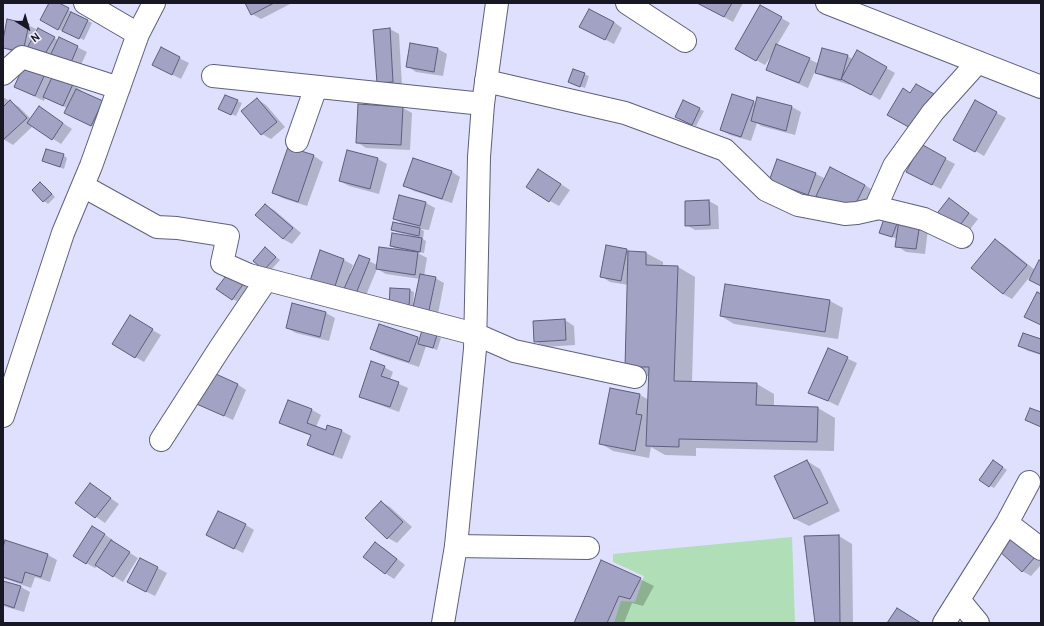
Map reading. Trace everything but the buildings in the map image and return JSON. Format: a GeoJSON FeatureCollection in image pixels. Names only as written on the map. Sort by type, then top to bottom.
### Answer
{"type":"FeatureCollection","features":[{"type":"Feature","properties":{"kind":"street"},"geometry":{"type":"LineString","coordinates":[[85,3],[138,34]]}},
{"type":"Feature","properties":{"kind":"street"},"geometry":{"type":"LineString","coordinates":[[3,416],[63,233],[91,166],[138,34],[154,3]]}},
{"type":"Feature","properties":{"kind":"street"},"geometry":{"type":"LineString","coordinates":[[443,623],[456,546],[475,349],[479,157],[482,104],[497,3]]}},
{"type":"Feature","properties":{"kind":"street"},"geometry":{"type":"LineString","coordinates":[[626,3],[685,41]]}},
{"type":"Feature","properties":{"kind":"street"},"geometry":{"type":"LineString","coordinates":[[827,3],[1041,87]]}},
{"type":"Feature","properties":{"kind":"street"},"geometry":{"type":"LineString","coordinates":[[3,74],[22,57],[119,88]]}},
{"type":"Feature","properties":{"kind":"street"},"geometry":{"type":"LineString","coordinates":[[875,209],[894,166],[933,112],[978,62]]}},
{"type":"Feature","properties":{"kind":"street"},"geometry":{"type":"LineString","coordinates":[[213,76],[482,104]]}},
{"type":"Feature","properties":{"kind":"street"},"geometry":{"type":"LineString","coordinates":[[486,82],[625,113],[725,150],[766,190],[798,205],[844,214],[857,214],[879,208],[924,219],[962,237]]}},
{"type":"Feature","properties":{"kind":"street"},"geometry":{"type":"LineString","coordinates":[[297,141],[316,87]]}},
{"type":"Feature","properties":{"kind":"street"},"geometry":{"type":"LineString","coordinates":[[83,186],[157,227],[177,228],[228,236],[222,263],[249,275],[475,334],[514,351],[635,377]]}},
{"type":"Feature","properties":{"kind":"street"},"geometry":{"type":"LineString","coordinates":[[161,440],[266,280]]}},
{"type":"Feature","properties":{"kind":"street"},"geometry":{"type":"LineString","coordinates":[[944,623],[1007,523],[1029,482]]}},
{"type":"Feature","properties":{"kind":"street"},"geometry":{"type":"LineString","coordinates":[[1007,523],[1041,549]]}},
{"type":"Feature","properties":{"kind":"street"},"geometry":{"type":"LineString","coordinates":[[456,546],[588,548]]}},
{"type":"Feature","properties":{"kind":"street"},"geometry":{"type":"LineString","coordinates":[[959,600],[978,623]]}},
{"type":"Feature","properties":{"kind":"green space"},"geometry":{"type":"Polygon","coordinates":[[[792,537],[795,623],[614,623],[621,601],[635,602],[644,576],[613,562],[613,554],[792,537]]]}}]}
